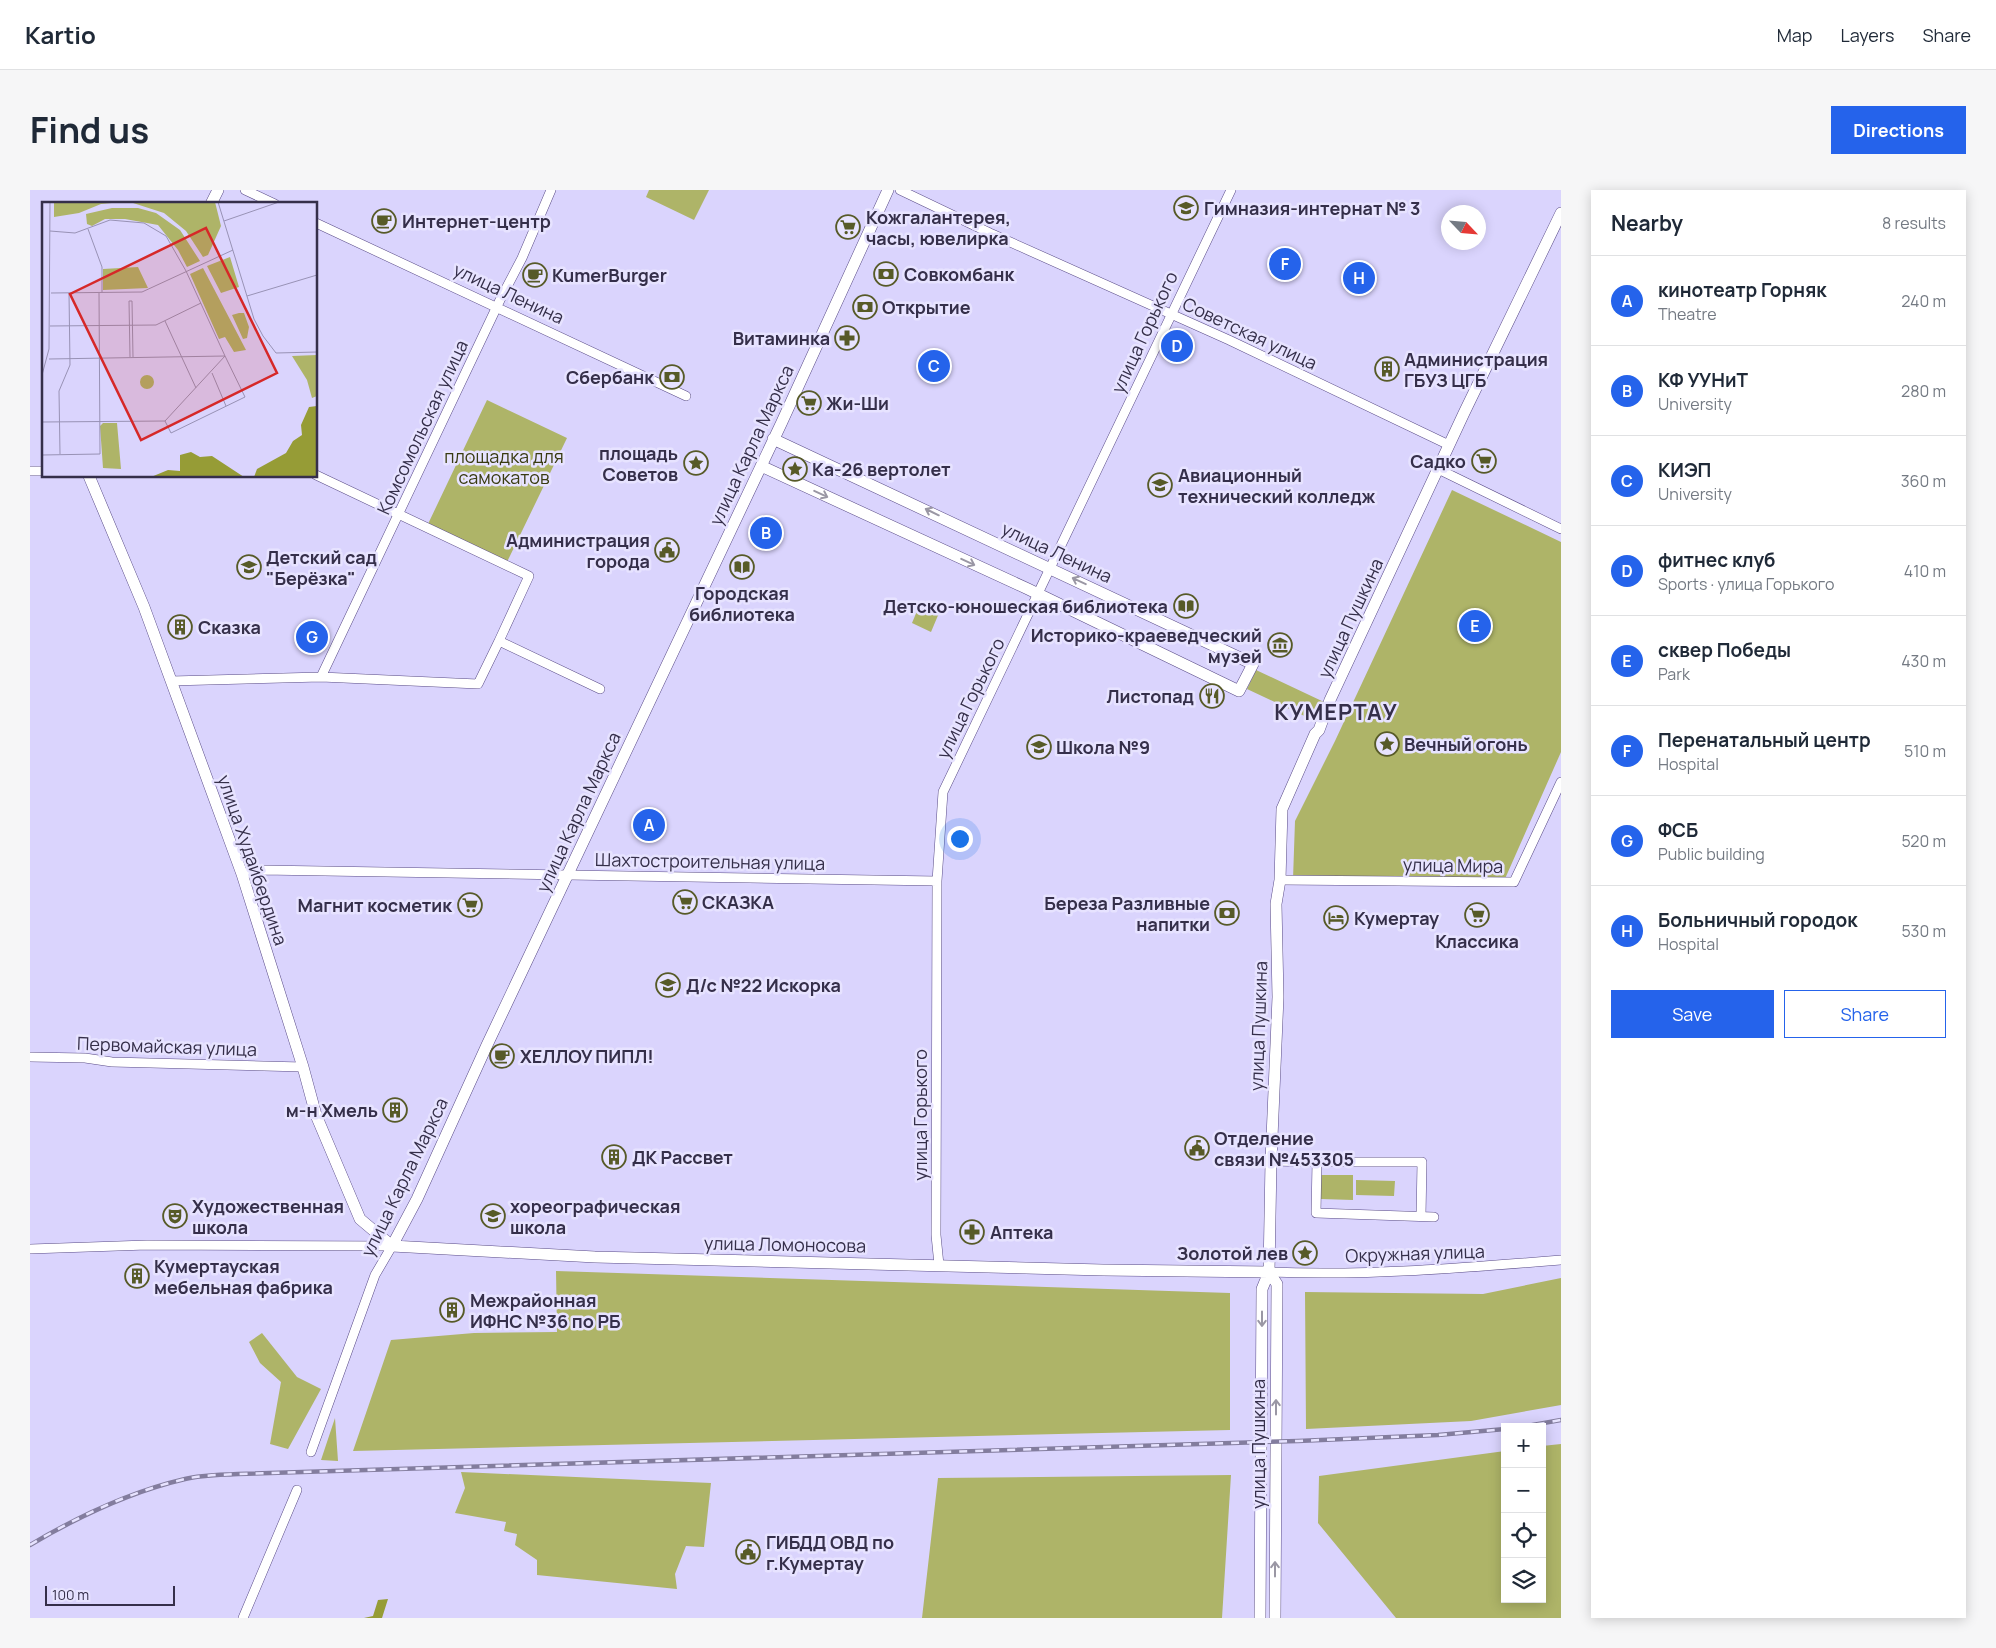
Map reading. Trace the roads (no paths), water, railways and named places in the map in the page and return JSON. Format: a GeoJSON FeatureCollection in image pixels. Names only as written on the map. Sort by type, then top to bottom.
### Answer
{"type":"FeatureCollection","features":[{"type":"Feature","properties":{"kind":"main road"},"geometry":{"type":"LineString","coordinates":[[212,202],[218,190]]}},
{"type":"Feature","properties":{"kind":"main road","name":"улица Карла Маркса"},"geometry":{"type":"LineString","coordinates":[[392,1246],[417,1199],[491,1037],[761,466],[888,190]]}},
{"type":"Feature","properties":{"kind":"main road","name":"улица Пушкина"},"geometry":{"type":"LineString","coordinates":[[1260,1618],[1262,1289],[1269,1272],[1271,1161],[1278,997],[1276,904],[1280,880],[1282,808],[1449,445],[1561,213]]}},
{"type":"Feature","properties":{"kind":"main road","name":"улица Ленина"},"geometry":{"type":"LineString","coordinates":[[761,466],[1038,594],[1238,691],[1253,664],[773,439]]}},
{"type":"Feature","properties":{"kind":"main road","name":"улица Худайбердина"},"geometry":{"type":"LineString","coordinates":[[90,478],[144,607],[242,874],[303,1067],[316,1115],[360,1220],[392,1246]]}},
{"type":"Feature","properties":{"kind":"main road","name":"улица Ломоносова"},"geometry":{"type":"LineString","coordinates":[[392,1246],[595,1257],[1269,1272]]}},
{"type":"Feature","properties":{"kind":"main road","name":"улица Пушкина"},"geometry":{"type":"LineString","coordinates":[[1269,1272],[1277,1284],[1275,1618]]}},
{"type":"Feature","properties":{"kind":"street"},"geometry":{"type":"LineString","coordinates":[[245,190],[271,202]]}},
{"type":"Feature","properties":{"kind":"street","name":"Комсомольская улица"},"geometry":{"type":"LineString","coordinates":[[321,677],[496,308],[522,258],[551,190]]}},
{"type":"Feature","properties":{"kind":"street","name":"Советская улица"},"geometry":{"type":"LineString","coordinates":[[900,190],[1229,340],[1449,445]]}},
{"type":"Feature","properties":{"kind":"street","name":"улица Горького"},"geometry":{"type":"LineString","coordinates":[[938,1265],[936,1235],[937,881],[943,792],[1170,314],[1231,190]]}},
{"type":"Feature","properties":{"kind":"street","name":"улица Ленина"},"geometry":{"type":"LineString","coordinates":[[318,224],[686,396]]}},
{"type":"Feature","properties":{"kind":"street"},"geometry":{"type":"LineString","coordinates":[[1438,469],[1561,528]]}},
{"type":"Feature","properties":{"kind":"street"},"geometry":{"type":"LineString","coordinates":[[171,680],[321,677],[478,684],[529,576],[318,476]]}},
{"type":"Feature","properties":{"kind":"street"},"geometry":{"type":"LineString","coordinates":[[499,641],[600,689]]}},
{"type":"Feature","properties":{"kind":"street","name":"улица Мира"},"geometry":{"type":"LineString","coordinates":[[1280,880],[1514,882],[1561,782]]}},
{"type":"Feature","properties":{"kind":"street","name":"Шахтостроительная улица"},"geometry":{"type":"LineString","coordinates":[[242,874],[262,870],[937,881]]}},
{"type":"Feature","properties":{"kind":"street","name":"Первомайская улица"},"geometry":{"type":"LineString","coordinates":[[30,1057],[303,1067]]}},
{"type":"Feature","properties":{"kind":"street"},"geometry":{"type":"LineString","coordinates":[[1271,1161],[1422,1162],[1420,1216]]}},
{"type":"Feature","properties":{"kind":"street"},"geometry":{"type":"LineString","coordinates":[[1317,1162],[1316,1213],[1434,1217]]}},
{"type":"Feature","properties":{"kind":"street","name":"улица Ломоносова"},"geometry":{"type":"LineString","coordinates":[[30,1248],[147,1245],[392,1246]]}},
{"type":"Feature","properties":{"kind":"street","name":"улица Карла Маркса"},"geometry":{"type":"LineString","coordinates":[[311,1452],[375,1275],[392,1246]]}},
{"type":"Feature","properties":{"kind":"street","name":"Окружная улица"},"geometry":{"type":"LineString","coordinates":[[1269,1272],[1433,1271],[1561,1260]]}},
{"type":"Feature","properties":{"kind":"street"},"geometry":{"type":"LineString","coordinates":[[243,1618],[297,1490]]}},
{"type":"Feature","properties":{"kind":"railway"},"geometry":{"type":"LineString","coordinates":[[1544,1423],[1561,1420]]}},
{"type":"Feature","properties":{"kind":"railway"},"geometry":{"type":"LineString","coordinates":[[30,1545],[67,1524],[124,1498],[164,1484],[212,1475],[1298,1441],[1438,1435],[1501,1429]]}},
{"type":"Feature","properties":{"kind":"place","name":"Гимназия-интернат № 3"},"geometry":{"type":"Point","coordinates":[1186,208]}},
{"type":"Feature","properties":{"kind":"place","name":"Интернет-центр"},"geometry":{"type":"Point","coordinates":[384,221]}},
{"type":"Feature","properties":{"kind":"place","name":"Кожгалантерея, часы, ювелирка"},"geometry":{"type":"Point","coordinates":[848,227]}},
{"type":"Feature","properties":{"kind":"place","name":"Перенатальный центр"},"geometry":{"type":"Point","coordinates":[1285,264]}},
{"type":"Feature","properties":{"kind":"place","name":"Совкомбанк"},"geometry":{"type":"Point","coordinates":[886,274]}},
{"type":"Feature","properties":{"kind":"place","name":"KumerBurger"},"geometry":{"type":"Point","coordinates":[535,275]}},
{"type":"Feature","properties":{"kind":"place","name":"Больничный городок"},"geometry":{"type":"Point","coordinates":[1359,278]}},
{"type":"Feature","properties":{"kind":"place","name":"Открытие"},"geometry":{"type":"Point","coordinates":[865,307]}},
{"type":"Feature","properties":{"kind":"place","name":"Витаминка"},"geometry":{"type":"Point","coordinates":[847,338]}},
{"type":"Feature","properties":{"kind":"place","name":"фитнес клуб"},"geometry":{"type":"Point","coordinates":[1177,346]}},
{"type":"Feature","properties":{"kind":"place","name":"КИЭП"},"geometry":{"type":"Point","coordinates":[934,366]}},
{"type":"Feature","properties":{"kind":"place","name":"Администрация ГБУЗ ЦГБ"},"geometry":{"type":"Point","coordinates":[1387,369]}},
{"type":"Feature","properties":{"kind":"place","name":"Сбербанк"},"geometry":{"type":"Point","coordinates":[672,377]}},
{"type":"Feature","properties":{"kind":"place","name":"Жи-Ши"},"geometry":{"type":"Point","coordinates":[809,403]}},
{"type":"Feature","properties":{"kind":"place","name":"Садко"},"geometry":{"type":"Point","coordinates":[1484,461]}},
{"type":"Feature","properties":{"kind":"place","name":"площадь Советов"},"geometry":{"type":"Point","coordinates":[696,463]}},
{"type":"Feature","properties":{"kind":"place","name":"Ка-26 вертолет"},"geometry":{"type":"Point","coordinates":[795,469]}},
{"type":"Feature","properties":{"kind":"place","name":"Авиационный технический колледж"},"geometry":{"type":"Point","coordinates":[1160,485]}},
{"type":"Feature","properties":{"kind":"place","name":"КФ УУНиТ"},"geometry":{"type":"Point","coordinates":[766,533]}},
{"type":"Feature","properties":{"kind":"place","name":"Администрация города"},"geometry":{"type":"Point","coordinates":[667,550]}},
{"type":"Feature","properties":{"kind":"place","name":"Детский сад \"Берёзка\""},"geometry":{"type":"Point","coordinates":[249,567]}},
{"type":"Feature","properties":{"kind":"place","name":"Городская библиотека"},"geometry":{"type":"Point","coordinates":[742,567]}},
{"type":"Feature","properties":{"kind":"place","name":"Детско-юношеская библиотека"},"geometry":{"type":"Point","coordinates":[1186,606]}},
{"type":"Feature","properties":{"kind":"place","name":"сквер Победы"},"geometry":{"type":"Point","coordinates":[1475,626]}},
{"type":"Feature","properties":{"kind":"place","name":"Сказка"},"geometry":{"type":"Point","coordinates":[180,627]}},
{"type":"Feature","properties":{"kind":"place","name":"ФСБ"},"geometry":{"type":"Point","coordinates":[312,637]}},
{"type":"Feature","properties":{"kind":"place","name":"Историко-краеведческий музей"},"geometry":{"type":"Point","coordinates":[1280,645]}},
{"type":"Feature","properties":{"kind":"place","name":"Листопад"},"geometry":{"type":"Point","coordinates":[1212,696]}},
{"type":"Feature","properties":{"kind":"place","name":"Вечный огонь"},"geometry":{"type":"Point","coordinates":[1387,744]}},
{"type":"Feature","properties":{"kind":"place","name":"Школа №9"},"geometry":{"type":"Point","coordinates":[1039,747]}},
{"type":"Feature","properties":{"kind":"place","name":"кинотеатр Горняк"},"geometry":{"type":"Point","coordinates":[649,825]}},
{"type":"Feature","properties":{"kind":"place","name":"СКАЗКА"},"geometry":{"type":"Point","coordinates":[685,902]}},
{"type":"Feature","properties":{"kind":"place","name":"Магнит косметик"},"geometry":{"type":"Point","coordinates":[470,905]}},
{"type":"Feature","properties":{"kind":"place","name":"Береза Разливные напитки"},"geometry":{"type":"Point","coordinates":[1227,913]}},
{"type":"Feature","properties":{"kind":"place","name":"Классика"},"geometry":{"type":"Point","coordinates":[1477,915]}},
{"type":"Feature","properties":{"kind":"place","name":"Кумертау"},"geometry":{"type":"Point","coordinates":[1336,918]}},
{"type":"Feature","properties":{"kind":"place","name":"Д/с №22 Искорка"},"geometry":{"type":"Point","coordinates":[668,985]}},
{"type":"Feature","properties":{"kind":"place","name":"ХЕЛЛОУ ПИПЛ!"},"geometry":{"type":"Point","coordinates":[502,1056]}},
{"type":"Feature","properties":{"kind":"place","name":"м-н Хмель"},"geometry":{"type":"Point","coordinates":[395,1110]}},
{"type":"Feature","properties":{"kind":"place","name":"Отделение связи №453305"},"geometry":{"type":"Point","coordinates":[1197,1148]}},
{"type":"Feature","properties":{"kind":"place","name":"ДК Рассвет"},"geometry":{"type":"Point","coordinates":[614,1157]}},
{"type":"Feature","properties":{"kind":"place","name":"Художественная школа"},"geometry":{"type":"Point","coordinates":[175,1216]}},
{"type":"Feature","properties":{"kind":"place","name":"хореографическая школа"},"geometry":{"type":"Point","coordinates":[493,1216]}},
{"type":"Feature","properties":{"kind":"place","name":"Аптека"},"geometry":{"type":"Point","coordinates":[972,1232]}},
{"type":"Feature","properties":{"kind":"place","name":"Золотой лев"},"geometry":{"type":"Point","coordinates":[1305,1253]}},
{"type":"Feature","properties":{"kind":"place","name":"Кумертауская мебельная фабрика"},"geometry":{"type":"Point","coordinates":[137,1276]}},
{"type":"Feature","properties":{"kind":"place","name":"Межрайонная ИФНС №36 по РБ"},"geometry":{"type":"Point","coordinates":[452,1310]}},
{"type":"Feature","properties":{"kind":"place","name":"ГИБДД ОВД по г.Кумертау"},"geometry":{"type":"Point","coordinates":[748,1552]}},
{"type":"Feature","properties":{"kind":"district","name":"КУМЕРТАУ"},"geometry":{"type":"Point","coordinates":[1336,712]}},
{"type":"Feature","properties":{"kind":"park label","name":"площадка для самокатов"},"geometry":{"type":"Point","coordinates":[504,466]}}]}
